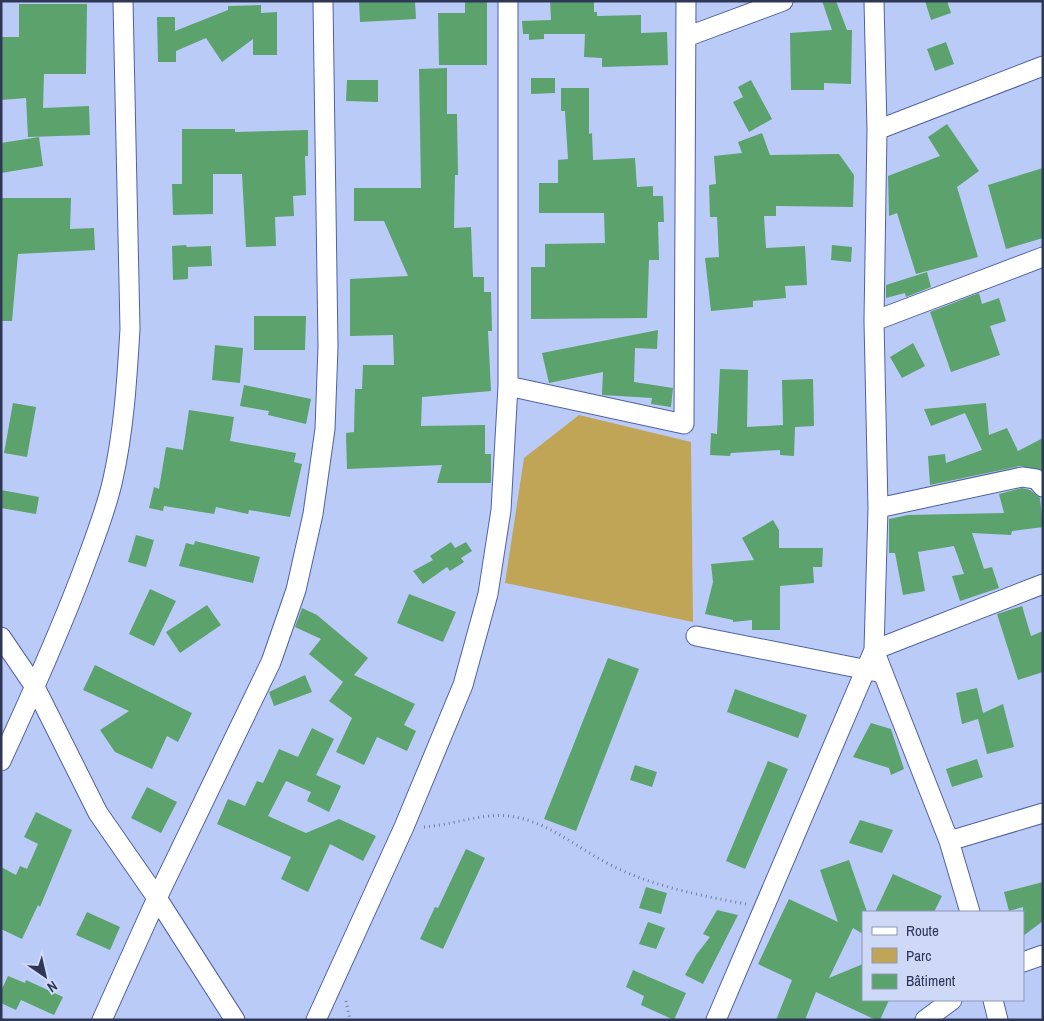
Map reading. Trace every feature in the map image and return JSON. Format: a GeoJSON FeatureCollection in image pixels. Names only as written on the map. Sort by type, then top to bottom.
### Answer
{"type":"FeatureCollection","features":[{"type":"Feature","properties":{"kind":"street"},"geometry":{"type":"LineString","coordinates":[[1,761],[35,687],[95,538],[113,480],[121,432],[130,328],[123,1]]}},
{"type":"Feature","properties":{"kind":"street"},"geometry":{"type":"LineString","coordinates":[[102,1020],[157,898],[270,662],[296,590],[313,514],[325,429],[328,347],[323,1]]}},
{"type":"Feature","properties":{"kind":"street"},"geometry":{"type":"LineString","coordinates":[[316,1020],[404,827],[463,686],[479,633],[488,594],[501,510],[508,386],[508,1]]}},
{"type":"Feature","properties":{"kind":"street"},"geometry":{"type":"LineString","coordinates":[[508,386],[684,424],[686,1]]}},
{"type":"Feature","properties":{"kind":"street"},"geometry":{"type":"LineString","coordinates":[[686,37],[783,1]]}},
{"type":"Feature","properties":{"kind":"street"},"geometry":{"type":"LineString","coordinates":[[874,1],[877,130],[874,320],[878,508],[874,671],[949,841],[970,911]]}},
{"type":"Feature","properties":{"kind":"street"},"geometry":{"type":"LineString","coordinates":[[877,130],[1043,66]]}},
{"type":"Feature","properties":{"kind":"street"},"geometry":{"type":"LineString","coordinates":[[874,320],[1043,257]]}},
{"type":"Feature","properties":{"kind":"street"},"geometry":{"type":"LineString","coordinates":[[878,508],[1022,477],[1036,479],[1043,487]]}},
{"type":"Feature","properties":{"kind":"street"},"geometry":{"type":"LineString","coordinates":[[874,650],[1043,584]]}},
{"type":"Feature","properties":{"kind":"street"},"geometry":{"type":"LineString","coordinates":[[1,636],[35,687],[98,813],[157,898],[235,1020]]}},
{"type":"Feature","properties":{"kind":"street"},"geometry":{"type":"LineString","coordinates":[[696,636],[874,671]]}},
{"type":"Feature","properties":{"kind":"street"},"geometry":{"type":"LineString","coordinates":[[716,1020],[764,907],[874,671]]}},
{"type":"Feature","properties":{"kind":"street"},"geometry":{"type":"LineString","coordinates":[[949,841],[1043,813]]}},
{"type":"Feature","properties":{"kind":"street"},"geometry":{"type":"LineString","coordinates":[[1024,962],[1043,955]]}},
{"type":"Feature","properties":{"kind":"street"},"geometry":{"type":"LineString","coordinates":[[925,1020],[951,1001]]}},
{"type":"Feature","properties":{"kind":"street"},"geometry":{"type":"LineString","coordinates":[[993,1001],[998,1020]]}},
{"type":"Feature","properties":{"kind":"path"},"geometry":{"type":"LineString","coordinates":[[404,827],[442,826],[492,817],[513,816],[538,822],[606,863],[645,881],[764,907]]}},
{"type":"Feature","properties":{"kind":"green space"},"geometry":{"type":"Polygon","coordinates":[[[579,415],[691,442],[693,622],[505,583],[524,458],[579,415]]]}},
{"type":"Feature","properties":{"kind":"building"},"geometry":{"type":"Polygon","coordinates":[[[359,1],[415,1],[416,19],[360,22],[359,1]]]}},
{"type":"Feature","properties":{"kind":"building"},"geometry":{"type":"Polygon","coordinates":[[[465,1],[487,1],[487,65],[439,65],[438,13],[465,13],[465,1]]]}},
{"type":"Feature","properties":{"kind":"building"},"geometry":{"type":"Polygon","coordinates":[[[550,1],[594,1],[594,12],[597,12],[597,16],[641,15],[641,33],[667,32],[668,65],[602,67],[602,58],[584,57],[585,34],[544,34],[544,39],[529,40],[529,34],[523,34],[522,21],[551,20],[550,1]]]}},
{"type":"Feature","properties":{"kind":"building"},"geometry":{"type":"Polygon","coordinates":[[[822,1],[836,1],[847,30],[852,30],[851,84],[824,83],[824,90],[791,90],[790,33],[832,30],[822,1]]]}},
{"type":"Feature","properties":{"kind":"building"},"geometry":{"type":"Polygon","coordinates":[[[925,1],[947,1],[951,13],[931,20],[925,1]]]}},
{"type":"Feature","properties":{"kind":"building"},"geometry":{"type":"Polygon","coordinates":[[[19,4],[87,4],[86,74],[44,74],[43,108],[89,106],[90,135],[28,137],[26,98],[1,100],[1,37],[19,37],[19,4]]]}},
{"type":"Feature","properties":{"kind":"building"},"geometry":{"type":"Polygon","coordinates":[[[261,5],[261,13],[277,12],[277,55],[253,55],[253,39],[222,62],[206,38],[176,51],[176,62],[158,62],[157,17],[175,17],[175,31],[228,10],[228,6],[261,5]]]}},
{"type":"Feature","properties":{"kind":"building"},"geometry":{"type":"Polygon","coordinates":[[[946,42],[954,64],[935,71],[927,49],[946,42]]]}},
{"type":"Feature","properties":{"kind":"building"},"geometry":{"type":"Polygon","coordinates":[[[447,68],[447,114],[457,114],[458,175],[455,175],[454,228],[471,227],[473,277],[484,277],[484,292],[491,292],[492,331],[488,331],[491,391],[422,397],[421,426],[485,425],[485,454],[491,454],[491,483],[437,483],[442,465],[347,469],[346,433],[354,432],[355,389],[362,389],[363,365],[394,365],[393,335],[350,336],[350,279],[408,276],[384,221],[354,221],[354,188],[421,188],[419,69],[447,68]]]}},
{"type":"Feature","properties":{"kind":"building"},"geometry":{"type":"Polygon","coordinates":[[[531,78],[555,78],[555,93],[531,94],[531,78]]]}},
{"type":"Feature","properties":{"kind":"building"},"geometry":{"type":"Polygon","coordinates":[[[347,80],[378,80],[378,102],[346,101],[347,80]]]}},
{"type":"Feature","properties":{"kind":"building"},"geometry":{"type":"Polygon","coordinates":[[[751,80],[772,119],[749,132],[733,102],[743,97],[738,87],[751,80]]]}},
{"type":"Feature","properties":{"kind":"building"},"geometry":{"type":"Polygon","coordinates":[[[561,88],[589,88],[589,134],[592,133],[593,160],[635,158],[637,187],[653,186],[653,196],[663,196],[664,222],[658,222],[659,260],[649,260],[647,318],[531,319],[531,267],[545,267],[545,244],[605,243],[604,213],[539,213],[539,183],[558,183],[558,160],[568,159],[565,111],[561,111],[561,88]]]}},
{"type":"Feature","properties":{"kind":"building"},"geometry":{"type":"Polygon","coordinates":[[[947,124],[979,171],[957,187],[978,257],[916,274],[897,213],[889,216],[888,176],[940,156],[928,137],[947,124]]]}},
{"type":"Feature","properties":{"kind":"building"},"geometry":{"type":"Polygon","coordinates":[[[182,129],[235,129],[235,132],[308,130],[308,156],[305,156],[306,195],[293,196],[294,216],[275,217],[276,246],[246,247],[242,174],[213,174],[213,214],[173,215],[172,184],[182,184],[182,129]]]}},
{"type":"Feature","properties":{"kind":"building"},"geometry":{"type":"Polygon","coordinates":[[[762,133],[770,155],[839,154],[854,175],[853,207],[776,206],[776,216],[764,216],[766,248],[805,246],[807,285],[785,286],[786,298],[753,301],[753,307],[711,311],[705,258],[719,257],[717,217],[710,217],[709,185],[716,184],[714,156],[742,153],[738,142],[762,133]]]}},
{"type":"Feature","properties":{"kind":"building"},"geometry":{"type":"Polygon","coordinates":[[[39,137],[43,166],[1,173],[1,143],[39,137]]]}},
{"type":"Feature","properties":{"kind":"building"},"geometry":{"type":"Polygon","coordinates":[[[1043,168],[1043,238],[1006,249],[988,185],[1043,168]]]}},
{"type":"Feature","properties":{"kind":"building"},"geometry":{"type":"Polygon","coordinates":[[[1,198],[71,198],[70,229],[94,228],[95,250],[18,254],[12,321],[1,321],[1,198]]]}},
{"type":"Feature","properties":{"kind":"building"},"geometry":{"type":"Polygon","coordinates":[[[186,245],[187,247],[211,246],[212,266],[188,267],[188,279],[173,280],[172,246],[186,245]]]}},
{"type":"Feature","properties":{"kind":"building"},"geometry":{"type":"Polygon","coordinates":[[[832,245],[852,247],[851,262],[831,260],[832,245]]]}},
{"type":"Feature","properties":{"kind":"building"},"geometry":{"type":"Polygon","coordinates":[[[927,272],[931,287],[906,297],[905,293],[886,298],[886,285],[927,272]]]}},
{"type":"Feature","properties":{"kind":"building"},"geometry":{"type":"Polygon","coordinates":[[[979,293],[982,304],[999,298],[1006,321],[990,326],[1000,355],[951,372],[930,312],[979,293]]]}},
{"type":"Feature","properties":{"kind":"building"},"geometry":{"type":"Polygon","coordinates":[[[254,316],[306,316],[305,350],[254,350],[254,316]]]}},
{"type":"Feature","properties":{"kind":"building"},"geometry":{"type":"Polygon","coordinates":[[[658,330],[657,349],[635,348],[634,382],[673,388],[671,407],[651,404],[652,398],[602,395],[603,372],[549,383],[542,353],[658,330]]]}},
{"type":"Feature","properties":{"kind":"building"},"geometry":{"type":"Polygon","coordinates":[[[913,343],[925,366],[902,378],[890,357],[913,343]]]}},
{"type":"Feature","properties":{"kind":"building"},"geometry":{"type":"Polygon","coordinates":[[[215,345],[243,348],[240,383],[212,380],[215,345]]]}},
{"type":"Feature","properties":{"kind":"building"},"geometry":{"type":"Polygon","coordinates":[[[720,369],[748,370],[747,427],[783,425],[782,380],[813,379],[814,426],[795,427],[794,456],[780,455],[780,450],[731,453],[730,456],[710,455],[711,433],[717,434],[720,369]]]}},
{"type":"Feature","properties":{"kind":"building"},"geometry":{"type":"Polygon","coordinates":[[[244,385],[311,399],[306,424],[268,415],[269,411],[240,406],[244,385]]]}},
{"type":"Feature","properties":{"kind":"building"},"geometry":{"type":"Polygon","coordinates":[[[13,403],[36,407],[27,457],[4,453],[13,403]]]}},
{"type":"Feature","properties":{"kind":"building"},"geometry":{"type":"Polygon","coordinates":[[[986,403],[989,435],[1007,428],[1018,451],[1043,438],[1043,471],[1020,466],[930,485],[928,456],[945,454],[946,463],[982,450],[965,413],[931,426],[924,409],[986,403]]]}},
{"type":"Feature","properties":{"kind":"building"},"geometry":{"type":"Polygon","coordinates":[[[189,410],[234,417],[230,441],[296,453],[294,462],[302,464],[290,517],[249,510],[248,514],[216,507],[214,514],[164,506],[163,511],[149,508],[154,487],[159,489],[166,447],[183,450],[189,410]]]}},
{"type":"Feature","properties":{"kind":"building"},"geometry":{"type":"Polygon","coordinates":[[[1022,488],[1030,490],[1040,498],[1043,527],[1012,531],[1011,535],[972,533],[984,569],[992,567],[999,588],[960,601],[952,576],[964,574],[954,546],[918,552],[925,591],[903,595],[895,553],[889,553],[889,519],[908,515],[1004,513],[999,494],[1022,488]]]}},
{"type":"Feature","properties":{"kind":"building"},"geometry":{"type":"Polygon","coordinates":[[[1,490],[39,497],[36,514],[1,508],[1,490]]]}},
{"type":"Feature","properties":{"kind":"building"},"geometry":{"type":"Polygon","coordinates":[[[773,520],[779,530],[779,548],[823,548],[822,567],[813,567],[814,583],[780,586],[780,630],[752,630],[752,620],[733,622],[733,620],[705,614],[713,582],[711,564],[754,560],[742,538],[773,520]]]}},
{"type":"Feature","properties":{"kind":"building"},"geometry":{"type":"Polygon","coordinates":[[[136,535],[154,540],[146,567],[128,562],[136,535]]]}},
{"type":"Feature","properties":{"kind":"building"},"geometry":{"type":"Polygon","coordinates":[[[195,541],[260,557],[253,583],[179,566],[186,543],[194,545],[195,541]]]}},
{"type":"Feature","properties":{"kind":"building"},"geometry":{"type":"Polygon","coordinates":[[[451,542],[455,548],[466,542],[472,551],[461,558],[464,562],[450,571],[447,567],[423,584],[413,571],[433,560],[430,556],[451,542]]]}},
{"type":"Feature","properties":{"kind":"building"},"geometry":{"type":"Polygon","coordinates":[[[150,589],[176,601],[154,646],[129,634],[150,589]]]}},
{"type":"Feature","properties":{"kind":"building"},"geometry":{"type":"Polygon","coordinates":[[[409,594],[456,612],[443,642],[397,623],[409,594]]]}},
{"type":"Feature","properties":{"kind":"building"},"geometry":{"type":"Polygon","coordinates":[[[207,605],[221,625],[180,653],[166,632],[207,605]]]}},
{"type":"Feature","properties":{"kind":"building"},"geometry":{"type":"Polygon","coordinates":[[[1022,606],[1031,636],[1043,631],[1043,672],[1018,680],[997,614],[1022,606]]]}},
{"type":"Feature","properties":{"kind":"building"},"geometry":{"type":"Polygon","coordinates":[[[302,608],[317,615],[368,658],[354,675],[415,704],[404,725],[416,731],[407,751],[377,737],[364,765],[336,752],[352,718],[329,701],[343,682],[309,654],[321,639],[295,627],[302,608]]]}},
{"type":"Feature","properties":{"kind":"building"},"geometry":{"type":"Polygon","coordinates":[[[608,658],[639,669],[576,831],[544,819],[608,658]]]}},
{"type":"Feature","properties":{"kind":"building"},"geometry":{"type":"Polygon","coordinates":[[[95,665],[192,713],[178,742],[167,736],[152,769],[115,752],[100,730],[129,711],[83,690],[95,665]]]}},
{"type":"Feature","properties":{"kind":"building"},"geometry":{"type":"Polygon","coordinates":[[[305,675],[312,692],[274,706],[269,692],[305,675]]]}},
{"type":"Feature","properties":{"kind":"building"},"geometry":{"type":"Polygon","coordinates":[[[977,688],[983,713],[1003,704],[1014,747],[987,754],[978,719],[962,724],[956,693],[977,688]]]}},
{"type":"Feature","properties":{"kind":"building"},"geometry":{"type":"Polygon","coordinates":[[[735,689],[807,715],[798,738],[727,712],[735,689]]]}},
{"type":"Feature","properties":{"kind":"building"},"geometry":{"type":"Polygon","coordinates":[[[871,723],[891,729],[904,769],[891,775],[889,768],[853,757],[871,723]]]}},
{"type":"Feature","properties":{"kind":"building"},"geometry":{"type":"Polygon","coordinates":[[[312,728],[334,739],[316,775],[341,786],[329,812],[307,801],[311,792],[286,781],[268,816],[306,833],[339,819],[376,836],[363,861],[330,844],[308,892],[281,879],[291,857],[217,824],[228,799],[245,806],[257,781],[263,783],[279,749],[298,757],[312,728]]]}},
{"type":"Feature","properties":{"kind":"building"},"geometry":{"type":"Polygon","coordinates":[[[977,759],[983,777],[952,787],[946,769],[977,759]]]}},
{"type":"Feature","properties":{"kind":"building"},"geometry":{"type":"Polygon","coordinates":[[[768,761],[788,769],[745,869],[726,861],[768,761]]]}},
{"type":"Feature","properties":{"kind":"building"},"geometry":{"type":"Polygon","coordinates":[[[635,765],[657,772],[652,787],[630,780],[635,765]]]}},
{"type":"Feature","properties":{"kind":"building"},"geometry":{"type":"Polygon","coordinates":[[[147,787],[177,802],[161,833],[131,818],[147,787]]]}},
{"type":"Feature","properties":{"kind":"building"},"geometry":{"type":"Polygon","coordinates":[[[36,812],[72,830],[40,907],[38,905],[22,939],[1,929],[1,867],[16,875],[20,866],[27,869],[38,844],[24,837],[36,812]]]}},
{"type":"Feature","properties":{"kind":"building"},"geometry":{"type":"Polygon","coordinates":[[[860,820],[893,830],[882,853],[849,843],[860,820]]]}},
{"type":"Feature","properties":{"kind":"building"},"geometry":{"type":"Polygon","coordinates":[[[466,849],[485,858],[443,949],[420,939],[435,907],[438,908],[466,849]]]}},
{"type":"Feature","properties":{"kind":"building"},"geometry":{"type":"Polygon","coordinates":[[[849,860],[867,911],[862,911],[862,933],[853,928],[829,978],[862,964],[862,1001],[889,1001],[880,1020],[876,1020],[816,992],[805,1020],[776,1020],[792,980],[758,964],[789,899],[838,922],[820,870],[849,860]]]}},
{"type":"Feature","properties":{"kind":"building"},"geometry":{"type":"Polygon","coordinates":[[[893,874],[942,896],[934,911],[875,911],[893,874]]]}},
{"type":"Feature","properties":{"kind":"building"},"geometry":{"type":"Polygon","coordinates":[[[1043,882],[1043,921],[1024,935],[1023,907],[1009,911],[1004,892],[1043,882]]]}},
{"type":"Feature","properties":{"kind":"building"},"geometry":{"type":"Polygon","coordinates":[[[646,887],[667,893],[661,914],[639,908],[646,887]]]}},
{"type":"Feature","properties":{"kind":"building"},"geometry":{"type":"Polygon","coordinates":[[[717,910],[738,915],[703,984],[685,975],[696,955],[710,937],[703,934],[717,910]]]}},
{"type":"Feature","properties":{"kind":"building"},"geometry":{"type":"Polygon","coordinates":[[[87,912],[120,927],[110,950],[76,935],[87,912]]]}},
{"type":"Feature","properties":{"kind":"building"},"geometry":{"type":"Polygon","coordinates":[[[648,922],[665,928],[656,949],[639,944],[648,922]]]}},
{"type":"Feature","properties":{"kind":"building"},"geometry":{"type":"Polygon","coordinates":[[[633,970],[686,993],[674,1020],[641,1005],[644,996],[626,987],[633,970]]]}},
{"type":"Feature","properties":{"kind":"building"},"geometry":{"type":"Polygon","coordinates":[[[8,976],[25,983],[26,980],[63,997],[54,1015],[21,1000],[16,1010],[1,1003],[1,991],[8,976]]]}}]}
